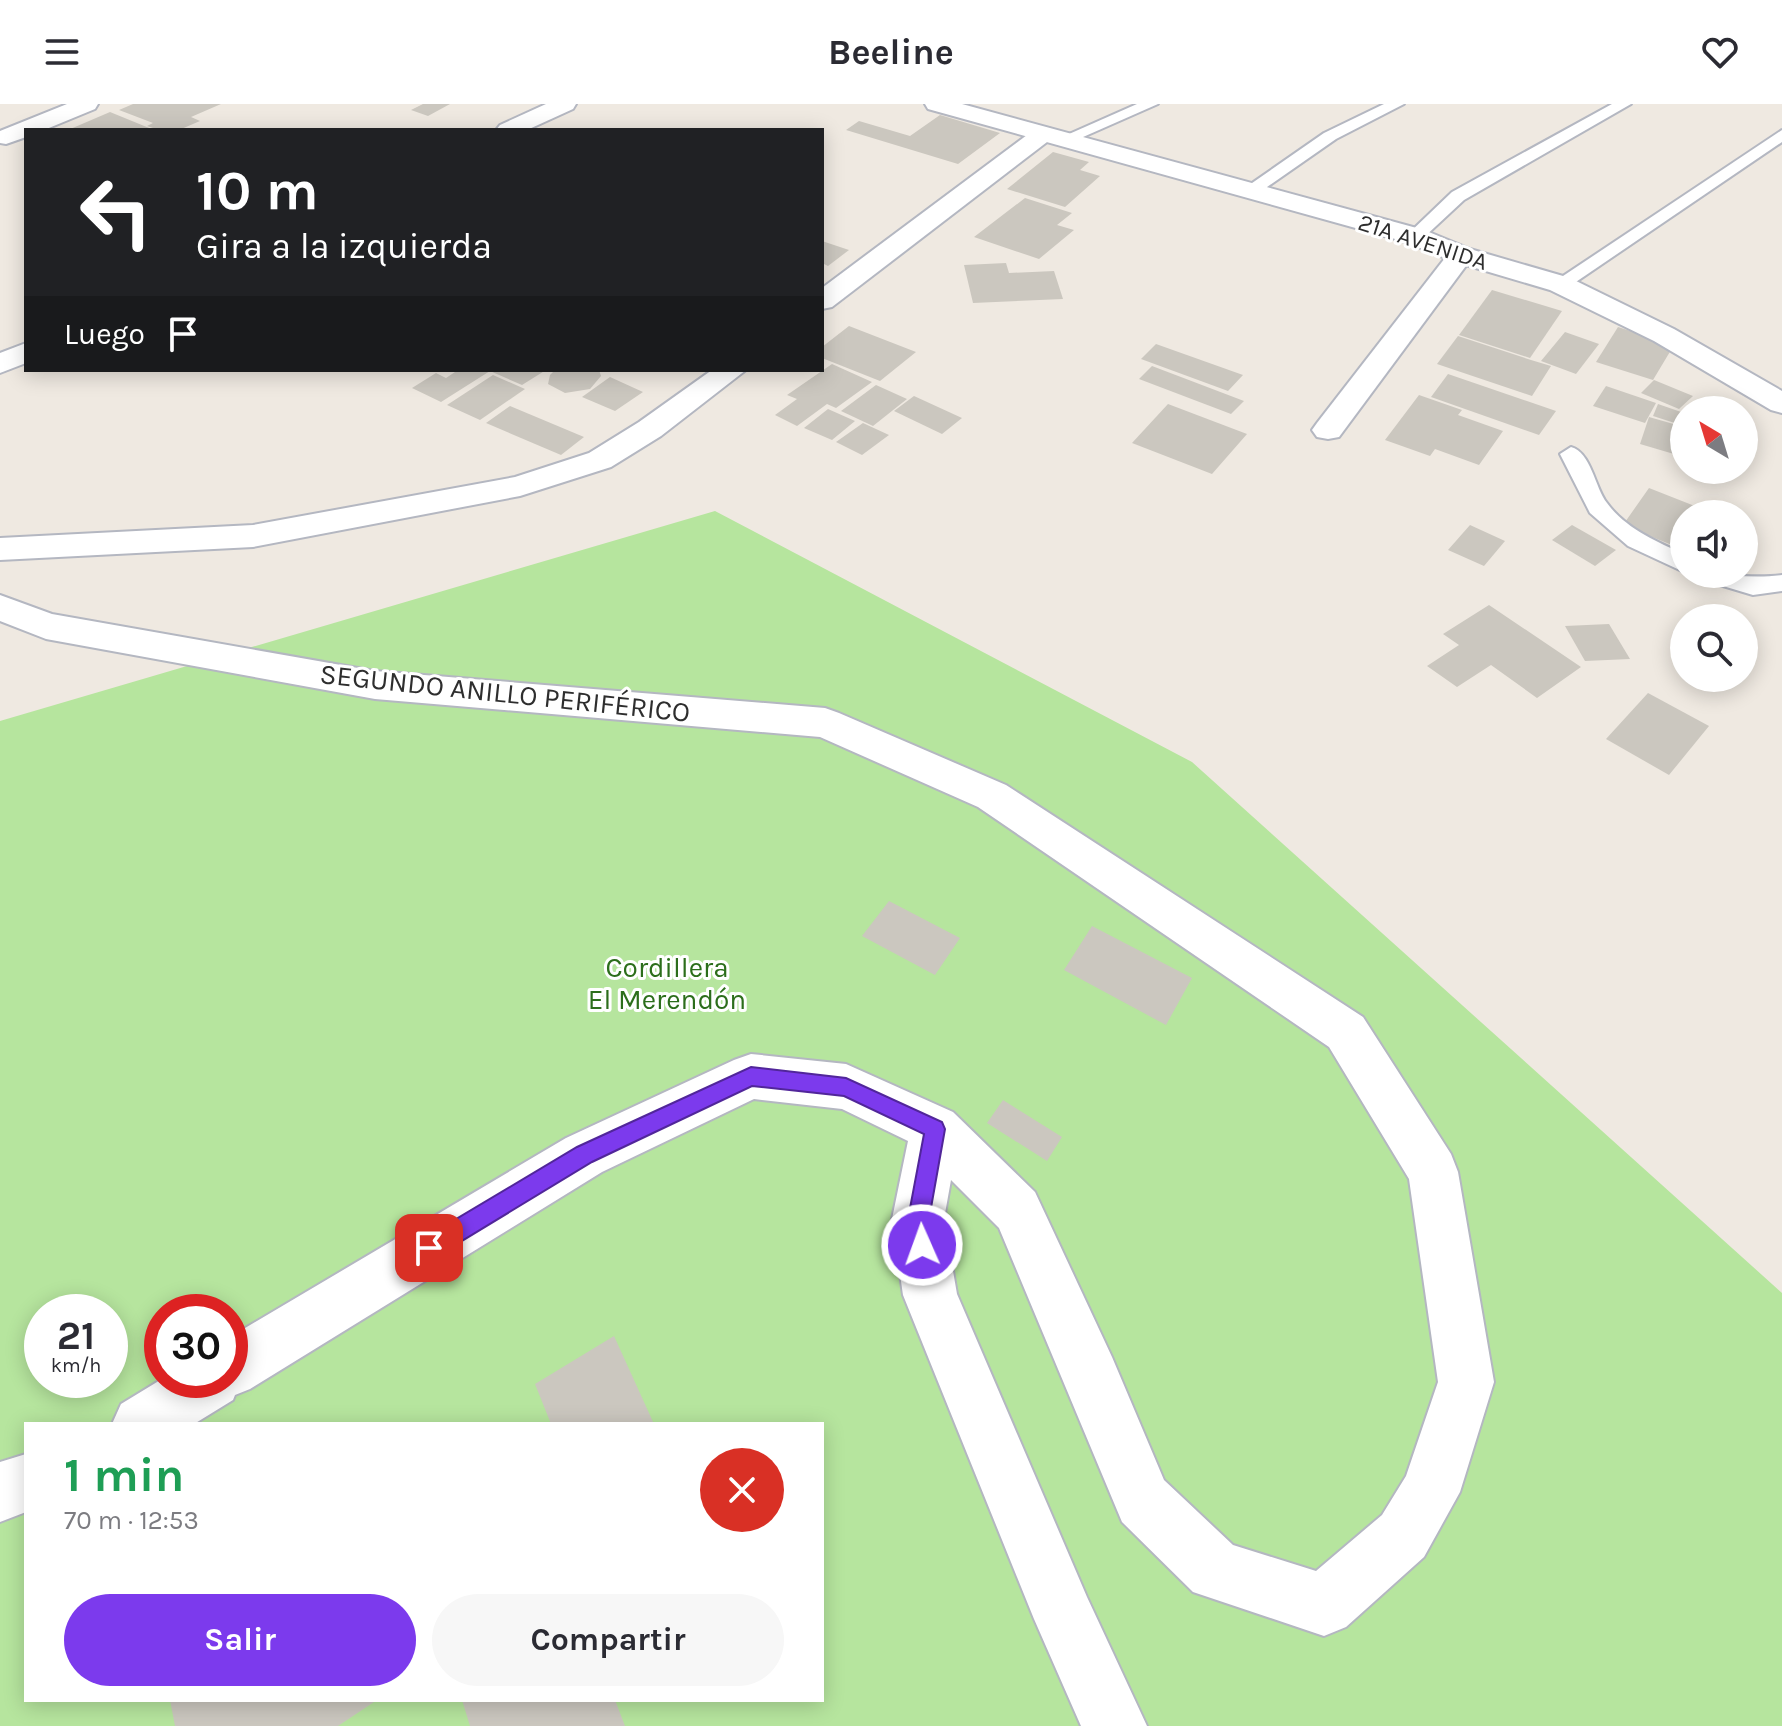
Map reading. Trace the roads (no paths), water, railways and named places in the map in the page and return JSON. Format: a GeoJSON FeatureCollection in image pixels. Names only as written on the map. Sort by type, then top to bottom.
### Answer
{"type":"FeatureCollection","features":[{"type":"Feature","properties":{"kind":"street"},"geometry":{"type":"LineString","coordinates":[[28,128],[87,104]]}},
{"type":"Feature","properties":{"kind":"street"},"geometry":{"type":"LineString","coordinates":[[512,128],[565,104]]}},
{"type":"Feature","properties":{"kind":"street","name":"21A AVENIDA"},"geometry":{"type":"LineString","coordinates":[[936,104],[1415,236],[1461,255],[1560,284],[1664,335],[1782,404]]}},
{"type":"Feature","properties":{"kind":"street"},"geometry":{"type":"LineString","coordinates":[[6,137],[24,130]]}},
{"type":"Feature","properties":{"kind":"street"},"geometry":{"type":"LineString","coordinates":[[824,300],[1055,136]]}},
{"type":"Feature","properties":{"kind":"street"},"geometry":{"type":"LineString","coordinates":[[1328,430],[1461,255]]}},
{"type":"Feature","properties":{"kind":"street"},"geometry":{"type":"LineString","coordinates":[[0,364],[24,353]]}},
{"type":"Feature","properties":{"kind":"street"},"geometry":{"type":"LineString","coordinates":[[0,549],[253,536],[520,486],[600,460],[672,414],[728,372]]}},
{"type":"Feature","properties":{"kind":"street","name":"SEGUNDO ANILLO PERIFÉRICO"},"geometry":{"type":"LineString","coordinates":[[0,607],[46,626],[375,685],[825,723],[992,796],[1346,1032],[1433,1172],[1466,1382],[1430,1492],[1403,1536],[1324,1605],[1215,1570],[1143,1501],[1092,1377],[1017,1210],[935,1129]]}},
{"type":"Feature","properties":{"kind":"street"},"geometry":{"type":"LineString","coordinates":[[248,1358],[584,1155],[751,1076],[846,1087],[935,1129],[918,1219],[930,1295],[1065,1619],[1114,1726]]}},
{"type":"Feature","properties":{"kind":"street"},"geometry":{"type":"LineString","coordinates":[[144,1422],[184,1398]]}},
{"type":"Feature","properties":{"kind":"street"},"geometry":{"type":"LineString","coordinates":[[0,1492],[24,1484]]}},
{"type":"Feature","properties":{"kind":"lane"},"geometry":{"type":"LineString","coordinates":[[1055,136],[1150,104]]}},
{"type":"Feature","properties":{"kind":"lane"},"geometry":{"type":"LineString","coordinates":[[1251,190],[1330,136],[1396,104]]}},
{"type":"Feature","properties":{"kind":"lane"},"geometry":{"type":"LineString","coordinates":[[1415,236],[1458,196],[1623,104]]}},
{"type":"Feature","properties":{"kind":"lane"},"geometry":{"type":"LineString","coordinates":[[1560,284],[1782,135]]}},
{"type":"Feature","properties":{"kind":"lane"},"geometry":{"type":"LineString","coordinates":[[1571,454],[1598,508],[1636,541],[1670,557]]}},
{"type":"Feature","properties":{"kind":"lane"},"geometry":{"type":"LineString","coordinates":[[1758,586],[1782,583]]}},
{"type":"Feature","properties":{"kind":"park label","name":"Cordillera El Merendón"},"geometry":{"type":"Point","coordinates":[667,983]}}]}
